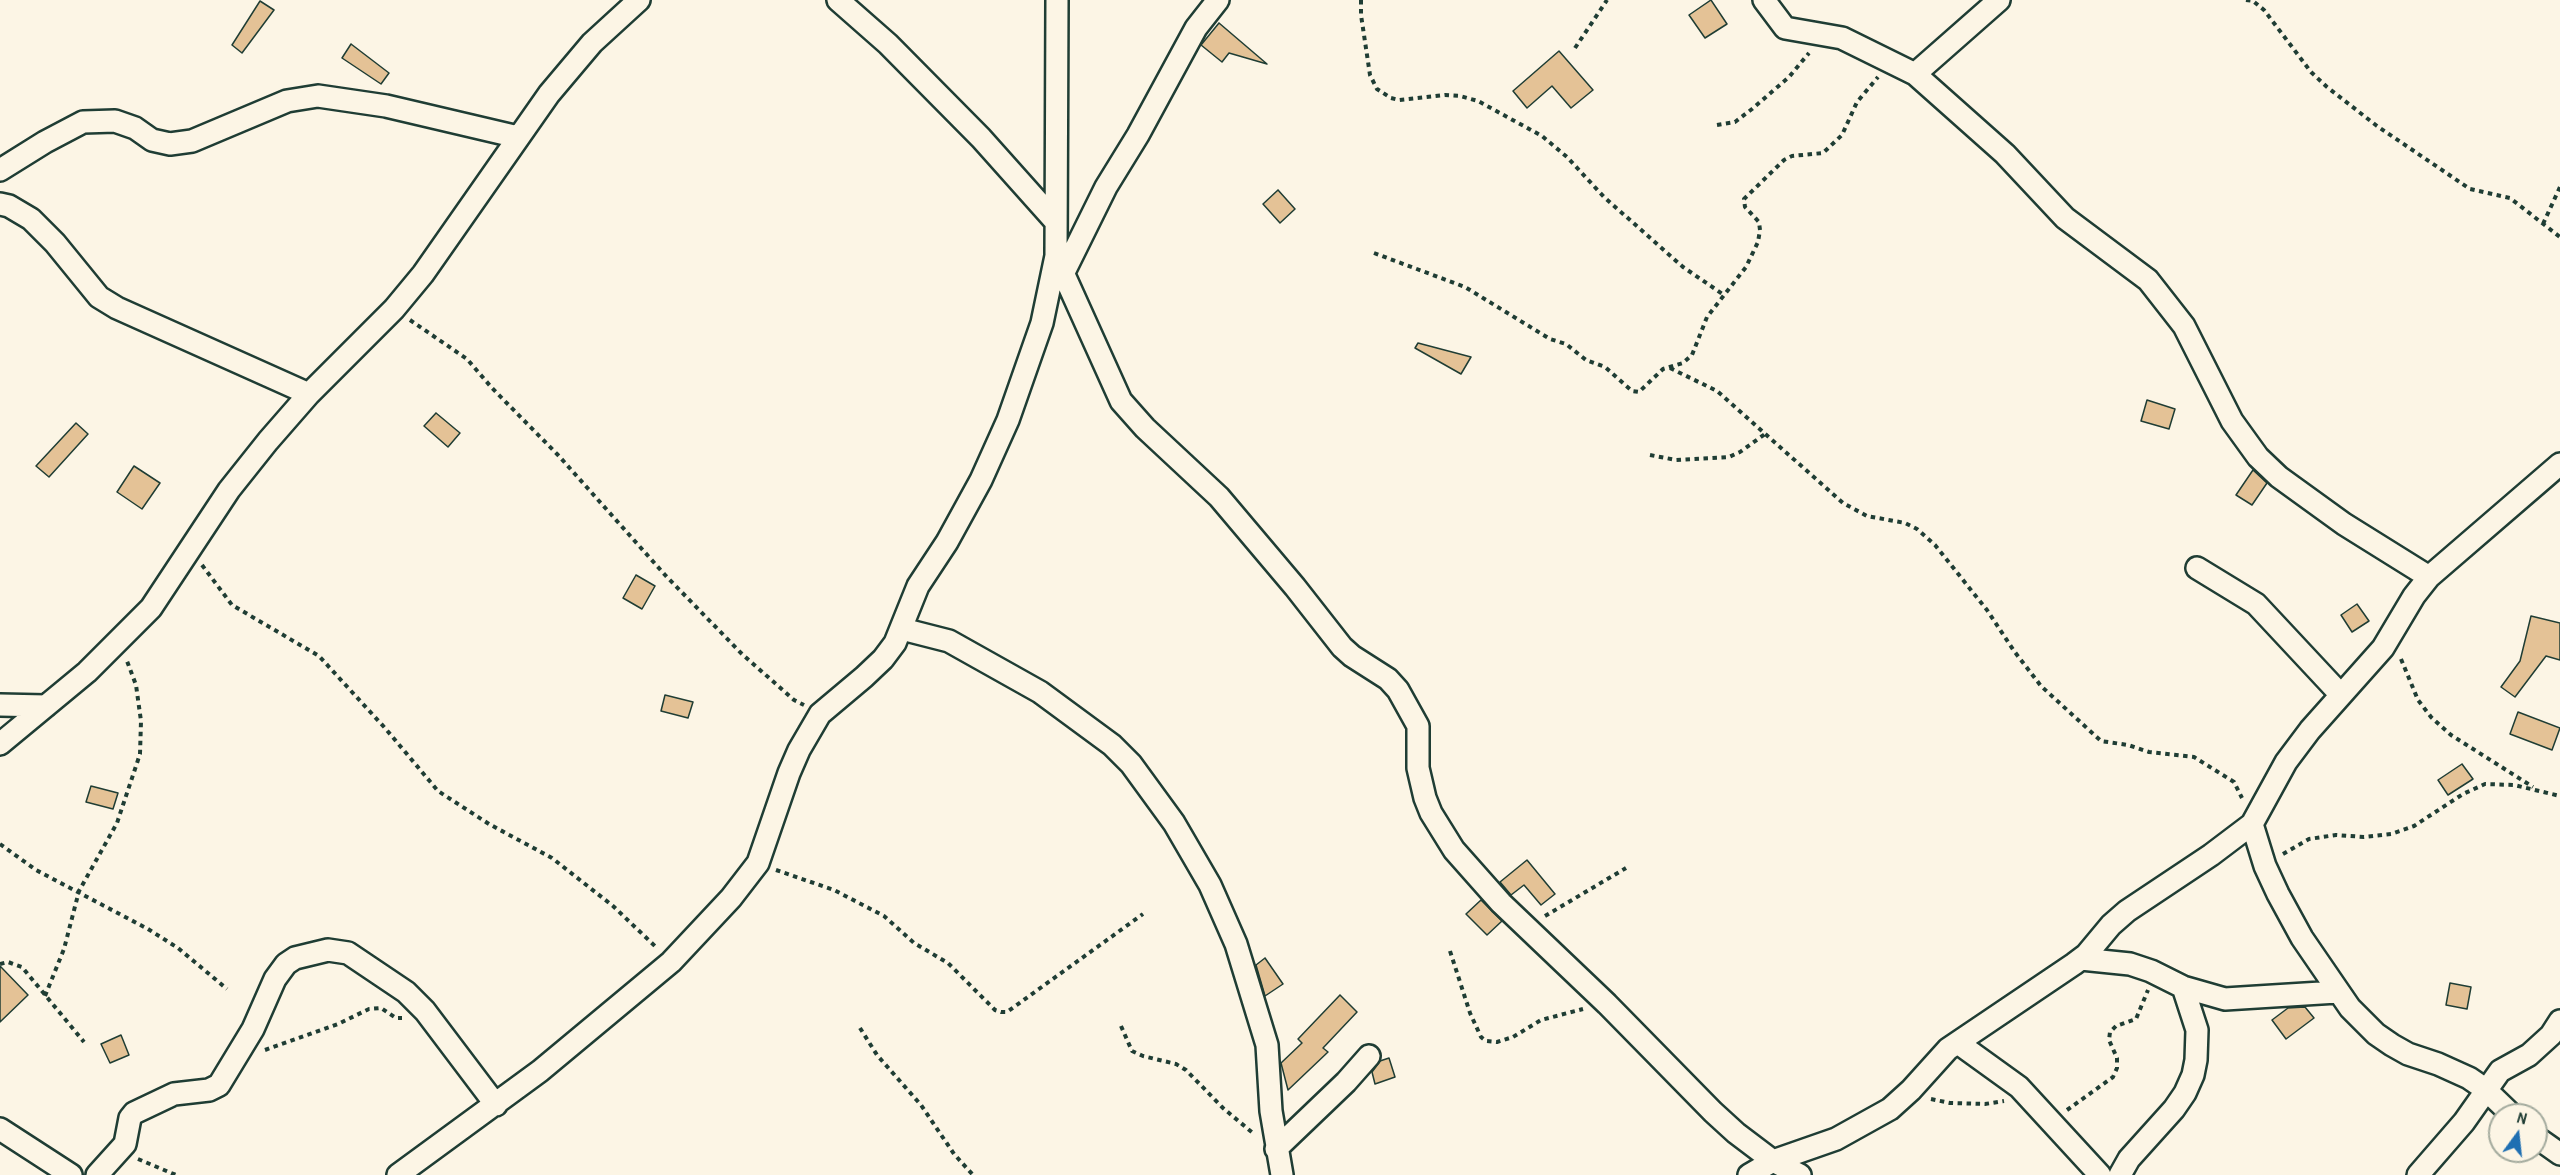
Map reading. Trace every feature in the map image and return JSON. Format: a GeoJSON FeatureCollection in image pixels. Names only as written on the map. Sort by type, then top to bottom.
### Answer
{"type":"FeatureCollection","features":[{"type":"Feature","properties":{"kind":"street"},"geometry":{"type":"LineString","coordinates":[[0,744],[119,642],[151,608],[189,548],[268,441],[309,394],[394,309],[423,274],[549,94],[592,43],[639,0]]}},
{"type":"Feature","properties":{"kind":"street"},"geometry":{"type":"LineString","coordinates":[[837,0],[888,44],[981,138],[1056,222]]}},
{"type":"Feature","properties":{"kind":"street"},"geometry":{"type":"LineString","coordinates":[[1057,0],[1056,222],[1060,265],[1121,401],[1145,428],[1233,512],[1296,587],[1342,647],[1388,679],[1398,690],[1418,726],[1420,742],[1418,768],[1431,813],[1454,850],[1501,903],[1721,1119],[1773,1161],[1800,1175]]}},
{"type":"Feature","properties":{"kind":"street"},"geometry":{"type":"LineString","coordinates":[[398,1175],[540,1071],[671,962],[732,898],[758,863],[799,750],[820,714],[883,659],[902,629],[918,586],[947,542],[981,480],[1008,420],[1060,265],[1138,135],[1196,28],[1218,0]]}},
{"type":"Feature","properties":{"kind":"street"},"geometry":{"type":"LineString","coordinates":[[1764,0],[1785,28],[1842,38],[1915,74],[2005,154],[2065,218],[2148,280],[2184,326],[2232,421],[2258,458],[2279,477],[2334,518],[2429,577]]}},
{"type":"Feature","properties":{"kind":"street"},"geometry":{"type":"LineString","coordinates":[[1915,74],[1999,0]]}},
{"type":"Feature","properties":{"kind":"street"},"geometry":{"type":"LineString","coordinates":[[0,170],[83,122],[115,121],[135,128],[152,140],[170,144],[192,141],[287,101],[318,96],[368,103],[518,137]]}},
{"type":"Feature","properties":{"kind":"street"},"geometry":{"type":"LineString","coordinates":[[0,204],[9,206],[31,219],[56,243],[99,297],[117,308],[309,394]]}},
{"type":"Feature","properties":{"kind":"street"},"geometry":{"type":"LineString","coordinates":[[1749,1175],[1773,1161],[1836,1139],[1890,1109],[1948,1049],[2081,959],[2111,925],[2127,911],[2211,855],[2252,824],[2286,762],[2383,648],[2414,596],[2429,577],[2560,464]]}},
{"type":"Feature","properties":{"kind":"street"},"geometry":{"type":"LineString","coordinates":[[2197,568],[2256,604],[2341,695]]}},
{"type":"Feature","properties":{"kind":"street"},"geometry":{"type":"LineString","coordinates":[[902,629],[949,642],[1040,692],[1112,745],[1131,764],[1174,823],[1210,885],[1236,944],[1267,1045],[1276,1149],[1282,1175]]}},
{"type":"Feature","properties":{"kind":"street"},"geometry":{"type":"LineString","coordinates":[[0,705],[46,706]]}},
{"type":"Feature","properties":{"kind":"street"},"geometry":{"type":"LineString","coordinates":[[2252,824],[2265,866],[2302,938],[2337,992],[2376,1034],[2392,1045],[2408,1054],[2455,1071],[2485,1089],[2500,1103]]}},
{"type":"Feature","properties":{"kind":"street"},"geometry":{"type":"LineString","coordinates":[[97,1175],[117,1154],[127,1139],[130,1118],[134,1113],[174,1094],[214,1089],[228,1073],[253,1029],[275,979],[286,964],[295,958],[328,951],[348,953],[406,992],[423,1009],[496,1105]]}},
{"type":"Feature","properties":{"kind":"street"},"geometry":{"type":"LineString","coordinates":[[2081,959],[2130,964],[2155,972],[2183,987],[2212,997],[2231,999],[2337,992]]}},
{"type":"Feature","properties":{"kind":"street"},"geometry":{"type":"LineString","coordinates":[[2120,1175],[2129,1159],[2174,1109],[2193,1075],[2197,1030],[2183,987]]}},
{"type":"Feature","properties":{"kind":"street"},"geometry":{"type":"LineString","coordinates":[[2418,1175],[2464,1122],[2485,1089],[2500,1071],[2529,1055],[2551,1035],[2560,1021]]}},
{"type":"Feature","properties":{"kind":"street"},"geometry":{"type":"LineString","coordinates":[[1958,1043],[2008,1078],[2100,1175]]}},
{"type":"Feature","properties":{"kind":"street"},"geometry":{"type":"LineString","coordinates":[[1276,1149],[1338,1090],[1369,1056]]}},
{"type":"Feature","properties":{"kind":"street"},"geometry":{"type":"LineString","coordinates":[[0,1129],[70,1175]]}},
{"type":"Feature","properties":{"kind":"path"},"geometry":{"type":"LineString","coordinates":[[1360,0],[1370,75],[1377,88],[1390,98],[1399,100],[1445,95],[1478,101],[1542,136],[1567,156],[1604,196],[1683,267],[1724,295]]}},
{"type":"Feature","properties":{"kind":"path"},"geometry":{"type":"LineString","coordinates":[[1575,48],[1607,0]]}},
{"type":"Feature","properties":{"kind":"path"},"geometry":{"type":"LineString","coordinates":[[2246,0],[2253,1],[2264,10],[2311,72],[2377,126],[2470,189],[2510,198],[2560,237]]}},
{"type":"Feature","properties":{"kind":"path"},"geometry":{"type":"LineString","coordinates":[[1717,125],[1735,122],[1752,109],[1789,77],[1825,35]]}},
{"type":"Feature","properties":{"kind":"path"},"geometry":{"type":"LineString","coordinates":[[1374,253],[1465,287],[1550,339],[1566,344],[1586,360],[1605,367],[1634,392],[1639,392],[1661,371],[1683,363],[1692,355],[1707,317],[1746,267],[1758,242],[1759,222],[1745,207],[1744,199],[1784,160],[1792,156],[1823,153],[1842,135],[1857,102],[1871,83],[1895,63]]}},
{"type":"Feature","properties":{"kind":"path"},"geometry":{"type":"LineString","coordinates":[[2543,224],[2560,187]]}},
{"type":"Feature","properties":{"kind":"path"},"geometry":{"type":"LineString","coordinates":[[394,309],[467,359],[492,388],[558,455],[666,576],[742,654],[794,700],[809,706],[828,706]]}},
{"type":"Feature","properties":{"kind":"path"},"geometry":{"type":"LineString","coordinates":[[1670,368],[1718,391],[1843,503],[1863,515],[1905,523],[1917,528],[1935,545],[1987,610],[2041,686],[2101,741],[2128,745],[2149,752],[2194,757],[2234,782],[2252,824]]}},
{"type":"Feature","properties":{"kind":"path"},"geometry":{"type":"LineString","coordinates":[[1650,455],[1676,460],[1729,457],[1740,453],[1765,434]]}},
{"type":"Feature","properties":{"kind":"path"},"geometry":{"type":"LineString","coordinates":[[189,548],[232,605],[319,656],[385,728],[438,791],[489,824],[552,858],[613,906],[671,962]]}},
{"type":"Feature","properties":{"kind":"path"},"geometry":{"type":"LineString","coordinates":[[2394,631],[2404,670],[2418,700],[2431,717],[2451,735],[2536,789]]}},
{"type":"Feature","properties":{"kind":"path"},"geometry":{"type":"LineString","coordinates":[[45,996],[64,949],[79,891],[117,823],[140,754],[141,721],[136,685],[119,642]]}},
{"type":"Feature","properties":{"kind":"path"},"geometry":{"type":"LineString","coordinates":[[2265,866],[2286,851],[2309,839],[2336,834],[2364,837],[2391,834],[2414,826],[2463,794],[2485,784],[2536,789],[2560,796]]}},
{"type":"Feature","properties":{"kind":"path"},"geometry":{"type":"LineString","coordinates":[[0,844],[36,870],[79,891],[178,948],[227,989]]}},
{"type":"Feature","properties":{"kind":"path"},"geometry":{"type":"LineString","coordinates":[[758,863],[834,890],[884,916],[914,943],[948,963],[995,1010],[1001,1012],[1007,1012],[1143,914]]}},
{"type":"Feature","properties":{"kind":"path"},"geometry":{"type":"LineString","coordinates":[[1526,927],[1626,868]]}},
{"type":"Feature","properties":{"kind":"path"},"geometry":{"type":"LineString","coordinates":[[1450,951],[1470,1013],[1480,1037],[1486,1041],[1497,1042],[1513,1037],[1541,1020],[1571,1011],[1610,1008]]}},
{"type":"Feature","properties":{"kind":"path"},"geometry":{"type":"LineString","coordinates":[[0,964],[8,962],[22,967],[84,1042]]}},
{"type":"Feature","properties":{"kind":"path"},"geometry":{"type":"LineString","coordinates":[[2050,1121],[2113,1077],[2117,1068],[2117,1058],[2109,1040],[2110,1032],[2116,1026],[2136,1019],[2155,972]]}},
{"type":"Feature","properties":{"kind":"path"},"geometry":{"type":"LineString","coordinates":[[236,1059],[288,1043],[338,1024],[369,1009],[381,1008],[401,1018],[423,1009]]}},
{"type":"Feature","properties":{"kind":"path"},"geometry":{"type":"LineString","coordinates":[[1121,1026],[1132,1051],[1176,1064],[1186,1070],[1248,1130],[1276,1149]]}},
{"type":"Feature","properties":{"kind":"path"},"geometry":{"type":"LineString","coordinates":[[860,1028],[877,1055],[921,1105],[954,1154],[973,1175]]}},
{"type":"Feature","properties":{"kind":"path"},"geometry":{"type":"LineString","coordinates":[[1907,1094],[1950,1102],[1985,1104],[2029,1098]]}},
{"type":"Feature","properties":{"kind":"path"},"geometry":{"type":"LineString","coordinates":[[117,1154],[138,1159],[176,1175]]}},
{"type":"Feature","properties":{"kind":"building"},"geometry":{"type":"Polygon","coordinates":[[[1711,0],[1727,24],[1705,38],[1689,15],[1711,0]]]}},
{"type":"Feature","properties":{"kind":"building"},"geometry":{"type":"Polygon","coordinates":[[[260,1],[274,10],[242,53],[232,45],[260,1]]]}},
{"type":"Feature","properties":{"kind":"building"},"geometry":{"type":"Polygon","coordinates":[[[1219,23],[1267,64],[1229,53],[1222,62],[1201,45],[1219,23]]]}},
{"type":"Feature","properties":{"kind":"building"},"geometry":{"type":"Polygon","coordinates":[[[351,44],[389,73],[381,84],[342,58],[351,44]]]}},
{"type":"Feature","properties":{"kind":"building"},"geometry":{"type":"Polygon","coordinates":[[[1559,51],[1593,90],[1571,108],[1552,86],[1527,108],[1513,91],[1559,51]]]}},
{"type":"Feature","properties":{"kind":"building"},"geometry":{"type":"Polygon","coordinates":[[[1278,190],[1295,209],[1280,223],[1263,204],[1278,190]]]}},
{"type":"Feature","properties":{"kind":"building"},"geometry":{"type":"Polygon","coordinates":[[[1418,343],[1471,357],[1461,374],[1415,348],[1418,343]]]}},
{"type":"Feature","properties":{"kind":"building"},"geometry":{"type":"Polygon","coordinates":[[[2147,400],[2175,409],[2169,429],[2141,421],[2147,400]]]}},
{"type":"Feature","properties":{"kind":"building"},"geometry":{"type":"Polygon","coordinates":[[[436,413],[460,433],[448,447],[424,426],[436,413]]]}},
{"type":"Feature","properties":{"kind":"building"},"geometry":{"type":"Polygon","coordinates":[[[76,423],[88,434],[49,477],[36,466],[76,423]]]}},
{"type":"Feature","properties":{"kind":"building"},"geometry":{"type":"Polygon","coordinates":[[[134,466],[160,483],[142,509],[117,492],[134,466]]]}},
{"type":"Feature","properties":{"kind":"building"},"geometry":{"type":"Polygon","coordinates":[[[2253,470],[2267,483],[2252,505],[2236,495],[2253,470]]]}},
{"type":"Feature","properties":{"kind":"building"},"geometry":{"type":"Polygon","coordinates":[[[636,575],[655,586],[642,609],[623,598],[636,575]]]}},
{"type":"Feature","properties":{"kind":"building"},"geometry":{"type":"Polygon","coordinates":[[[2357,604],[2369,621],[2352,632],[2341,615],[2357,604]]]}},
{"type":"Feature","properties":{"kind":"building"},"geometry":{"type":"Polygon","coordinates":[[[2531,616],[2560,623],[2560,660],[2546,656],[2515,697],[2501,687],[2520,661],[2531,616]]]}},
{"type":"Feature","properties":{"kind":"building"},"geometry":{"type":"Polygon","coordinates":[[[665,695],[693,702],[688,718],[661,711],[665,695]]]}},
{"type":"Feature","properties":{"kind":"building"},"geometry":{"type":"Polygon","coordinates":[[[2518,712],[2560,728],[2552,750],[2510,734],[2518,712]]]}},
{"type":"Feature","properties":{"kind":"building"},"geometry":{"type":"Polygon","coordinates":[[[2462,764],[2473,779],[2448,795],[2438,780],[2462,764]]]}},
{"type":"Feature","properties":{"kind":"building"},"geometry":{"type":"Polygon","coordinates":[[[91,786],[118,793],[113,809],[86,802],[91,786]]]}},
{"type":"Feature","properties":{"kind":"building"},"geometry":{"type":"Polygon","coordinates":[[[1527,860],[1555,894],[1541,905],[1524,885],[1511,895],[1500,882],[1527,860]]]}},
{"type":"Feature","properties":{"kind":"building"},"geometry":{"type":"Polygon","coordinates":[[[1481,900],[1502,921],[1487,935],[1466,914],[1481,900]]]}},
{"type":"Feature","properties":{"kind":"building"},"geometry":{"type":"Polygon","coordinates":[[[1265,958],[1283,984],[1265,996],[1256,965],[1265,958]]]}},
{"type":"Feature","properties":{"kind":"building"},"geometry":{"type":"Polygon","coordinates":[[[0,966],[28,995],[0,1022],[0,966]]]}},
{"type":"Feature","properties":{"kind":"building"},"geometry":{"type":"Polygon","coordinates":[[[2450,983],[2471,987],[2467,1009],[2446,1005],[2450,983]]]}},
{"type":"Feature","properties":{"kind":"building"},"geometry":{"type":"Polygon","coordinates":[[[1340,995],[1357,1012],[1323,1048],[1328,1052],[1288,1090],[1281,1063],[1302,1043],[1298,1039],[1340,995]]]}},
{"type":"Feature","properties":{"kind":"building"},"geometry":{"type":"Polygon","coordinates":[[[2305,1007],[2314,1018],[2286,1039],[2272,1020],[2288,1008],[2305,1007]]]}},
{"type":"Feature","properties":{"kind":"building"},"geometry":{"type":"Polygon","coordinates":[[[121,1035],[129,1055],[110,1063],[101,1044],[121,1035]]]}},
{"type":"Feature","properties":{"kind":"building"},"geometry":{"type":"Polygon","coordinates":[[[1389,1058],[1395,1077],[1375,1084],[1372,1072],[1380,1061],[1389,1058]]]}}]}
